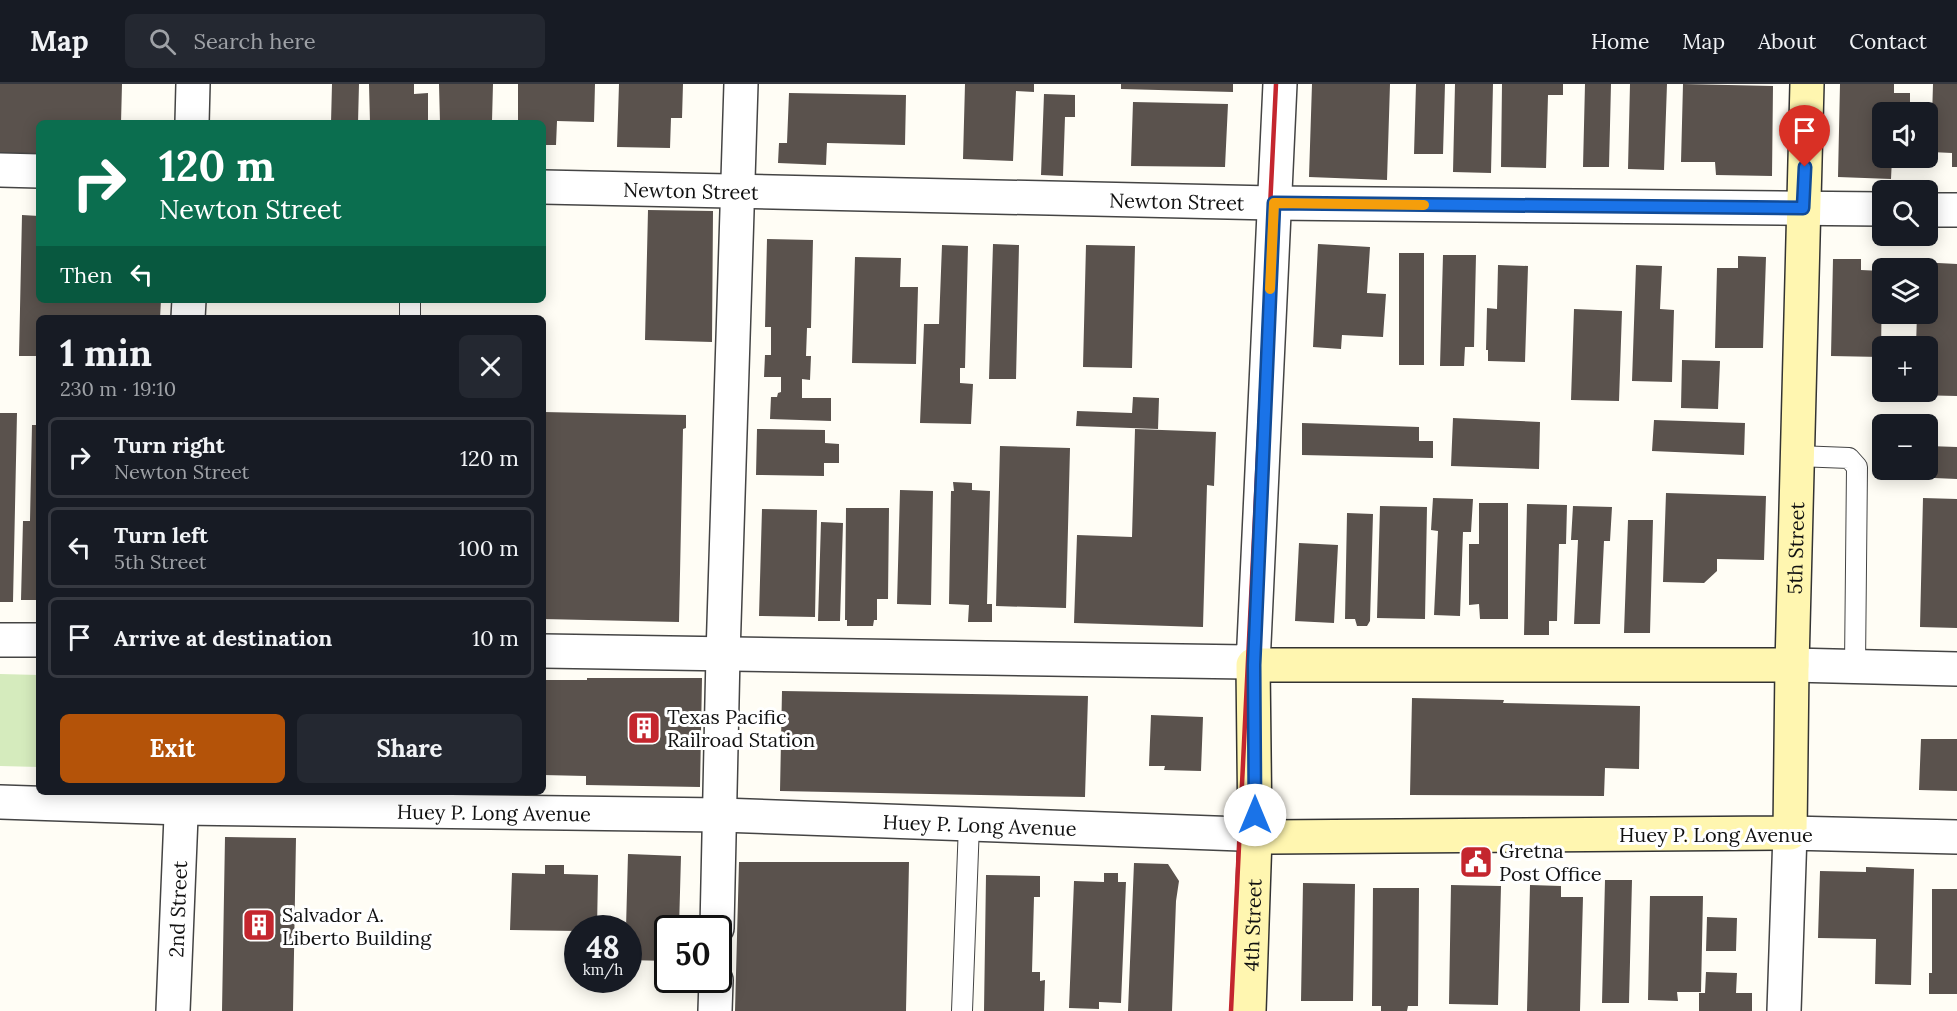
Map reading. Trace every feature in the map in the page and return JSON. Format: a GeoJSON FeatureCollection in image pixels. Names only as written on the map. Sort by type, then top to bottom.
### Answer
{"type":"FeatureCollection","features":[{"type":"Feature","properties":{"kind":"main road","name":"5th Street"},"geometry":{"type":"LineString","coordinates":[[1790,833],[1792,665],[1807,84]]}},
{"type":"Feature","properties":{"kind":"main road"},"geometry":{"type":"LineString","coordinates":[[1254,665],[1792,665]]}},
{"type":"Feature","properties":{"kind":"main road","name":"4th Street"},"geometry":{"type":"LineString","coordinates":[[1249,1011],[1255,837],[1254,665]]}},
{"type":"Feature","properties":{"kind":"main road","name":"Huey P. Long Avenue"},"geometry":{"type":"LineString","coordinates":[[1255,837],[1790,833]]}},
{"type":"Feature","properties":{"kind":"street"},"geometry":{"type":"LineString","coordinates":[[192,120],[193,84]]}},
{"type":"Feature","properties":{"kind":"street"},"geometry":{"type":"LineString","coordinates":[[717,915],[741,84]]}},
{"type":"Feature","properties":{"kind":"street","name":"4th Street"},"geometry":{"type":"LineString","coordinates":[[1254,665],[1280,84]]}},
{"type":"Feature","properties":{"kind":"street"},"geometry":{"type":"LineString","coordinates":[[0,170],[36,171]]}},
{"type":"Feature","properties":{"kind":"street","name":"Newton Street"},"geometry":{"type":"LineString","coordinates":[[546,187],[1274,203],[1872,209]]}},
{"type":"Feature","properties":{"kind":"street"},"geometry":{"type":"LineString","coordinates":[[1938,210],[1957,210]]}},
{"type":"Feature","properties":{"kind":"street"},"geometry":{"type":"LineString","coordinates":[[0,640],[36,640]]}},
{"type":"Feature","properties":{"kind":"street"},"geometry":{"type":"LineString","coordinates":[[546,651],[1247,662],[1254,665]]}},
{"type":"Feature","properties":{"kind":"street"},"geometry":{"type":"LineString","coordinates":[[1792,665],[1957,669]]}},
{"type":"Feature","properties":{"kind":"street","name":"Huey P. Long Avenue"},"geometry":{"type":"LineString","coordinates":[[0,802],[182,800],[720,815],[1240,834],[1255,837]]}},
{"type":"Feature","properties":{"kind":"street","name":"2nd Street"},"geometry":{"type":"LineString","coordinates":[[173,1011],[182,800]]}},
{"type":"Feature","properties":{"kind":"street","name":"Huey P. Long Avenue"},"geometry":{"type":"LineString","coordinates":[[1790,833],[1957,837]]}},
{"type":"Feature","properties":{"kind":"street","name":"5th Street"},"geometry":{"type":"LineString","coordinates":[[1784,1011],[1790,833]]}},
{"type":"Feature","properties":{"kind":"street"},"geometry":{"type":"LineString","coordinates":[[715,1011],[716,993]]}},
{"type":"Feature","properties":{"kind":"lane"},"geometry":{"type":"LineString","coordinates":[[1797,456],[1849,458],[1857,467],[1855,666]]}},
{"type":"Feature","properties":{"kind":"lane"},"geometry":{"type":"LineString","coordinates":[[962,1011],[969,824]]}},
{"type":"Feature","properties":{"kind":"green space"},"geometry":{"type":"Polygon","coordinates":[[[0,674],[36,675],[36,767],[0,766],[0,674]]]}},
{"type":"Feature","properties":{"kind":"building"},"geometry":{"type":"Polygon","coordinates":[[[0,84],[122,84],[121,120],[36,120],[36,159],[0,158],[0,84]]]}},
{"type":"Feature","properties":{"kind":"building"},"geometry":{"type":"Polygon","coordinates":[[[332,84],[359,84],[358,120],[331,120],[332,84]]]}},
{"type":"Feature","properties":{"kind":"building"},"geometry":{"type":"Polygon","coordinates":[[[369,84],[414,84],[414,94],[428,93],[428,120],[370,120],[369,84]]]}},
{"type":"Feature","properties":{"kind":"building"},"geometry":{"type":"Polygon","coordinates":[[[439,84],[493,84],[492,120],[440,120],[439,84]]]}},
{"type":"Feature","properties":{"kind":"building"},"geometry":{"type":"Polygon","coordinates":[[[518,84],[595,84],[594,122],[557,121],[556,145],[546,145],[546,120],[518,120],[518,84]]]}},
{"type":"Feature","properties":{"kind":"building"},"geometry":{"type":"Polygon","coordinates":[[[619,84],[683,84],[682,118],[671,118],[670,148],[617,147],[619,84]]]}},
{"type":"Feature","properties":{"kind":"building"},"geometry":{"type":"Polygon","coordinates":[[[965,84],[1034,84],[1034,92],[1016,91],[1013,161],[963,159],[965,84]]]}},
{"type":"Feature","properties":{"kind":"building"},"geometry":{"type":"Polygon","coordinates":[[[1121,84],[1233,84],[1233,92],[1121,89],[1121,84]]]}},
{"type":"Feature","properties":{"kind":"building"},"geometry":{"type":"Polygon","coordinates":[[[1312,84],[1390,84],[1387,180],[1309,177],[1312,84]]]}},
{"type":"Feature","properties":{"kind":"building"},"geometry":{"type":"Polygon","coordinates":[[[1416,84],[1445,84],[1443,154],[1414,154],[1416,84]]]}},
{"type":"Feature","properties":{"kind":"building"},"geometry":{"type":"Polygon","coordinates":[[[1455,84],[1493,84],[1491,173],[1453,172],[1455,84]]]}},
{"type":"Feature","properties":{"kind":"building"},"geometry":{"type":"Polygon","coordinates":[[[1502,84],[1563,84],[1563,95],[1548,95],[1546,168],[1501,167],[1502,84]]]}},
{"type":"Feature","properties":{"kind":"building"},"geometry":{"type":"Polygon","coordinates":[[[1585,84],[1611,84],[1609,167],[1583,167],[1585,84]]]}},
{"type":"Feature","properties":{"kind":"building"},"geometry":{"type":"Polygon","coordinates":[[[1630,84],[1667,84],[1664,170],[1628,169],[1630,84]]]}},
{"type":"Feature","properties":{"kind":"building"},"geometry":{"type":"Polygon","coordinates":[[[1683,84],[1773,86],[1772,176],[1716,175],[1715,162],[1681,162],[1683,84]]]}},
{"type":"Feature","properties":{"kind":"building"},"geometry":{"type":"Polygon","coordinates":[[[1840,84],[1894,84],[1894,93],[1910,93],[1910,102],[1872,102],[1872,168],[1892,168],[1891,179],[1838,177],[1840,84]]]}},
{"type":"Feature","properties":{"kind":"building"},"geometry":{"type":"Polygon","coordinates":[[[1933,84],[1957,84],[1957,167],[1952,167],[1952,153],[1938,152],[1938,102],[1932,102],[1933,84]]]}},
{"type":"Feature","properties":{"kind":"building"},"geometry":{"type":"Polygon","coordinates":[[[789,93],[906,95],[905,145],[827,143],[826,165],[778,163],[779,143],[787,143],[789,93]]]}},
{"type":"Feature","properties":{"kind":"building"},"geometry":{"type":"Polygon","coordinates":[[[1044,94],[1075,95],[1075,117],[1065,117],[1063,176],[1041,175],[1044,94]]]}},
{"type":"Feature","properties":{"kind":"building"},"geometry":{"type":"Polygon","coordinates":[[[1133,102],[1228,104],[1225,167],[1131,166],[1133,102]]]}},
{"type":"Feature","properties":{"kind":"building"},"geometry":{"type":"Polygon","coordinates":[[[648,210],[713,211],[712,342],[645,340],[648,210]]]}},
{"type":"Feature","properties":{"kind":"building"},"geometry":{"type":"Polygon","coordinates":[[[22,215],[36,216],[36,303],[161,303],[160,315],[36,315],[36,356],[19,356],[22,215]]]}},
{"type":"Feature","properties":{"kind":"building"},"geometry":{"type":"Polygon","coordinates":[[[767,239],[813,240],[811,328],[807,328],[806,356],[811,356],[810,380],[802,379],[802,398],[831,398],[831,421],[770,419],[771,397],[777,397],[781,392],[781,377],[764,377],[765,355],[771,355],[771,327],[765,327],[767,239]]]}},
{"type":"Feature","properties":{"kind":"building"},"geometry":{"type":"Polygon","coordinates":[[[993,244],[1019,245],[1016,379],[989,379],[993,244]]]}},
{"type":"Feature","properties":{"kind":"building"},"geometry":{"type":"Polygon","coordinates":[[[1318,244],[1370,247],[1367,293],[1386,294],[1383,337],[1342,335],[1341,349],[1313,347],[1318,244]]]}},
{"type":"Feature","properties":{"kind":"building"},"geometry":{"type":"Polygon","coordinates":[[[942,245],[968,246],[965,368],[960,368],[960,383],[973,384],[971,424],[920,423],[924,324],[939,324],[942,245]]]}},
{"type":"Feature","properties":{"kind":"building"},"geometry":{"type":"Polygon","coordinates":[[[1086,245],[1135,246],[1132,368],[1083,367],[1086,245]]]}},
{"type":"Feature","properties":{"kind":"building"},"geometry":{"type":"Polygon","coordinates":[[[1399,253],[1424,253],[1424,365],[1399,365],[1399,253]]]}},
{"type":"Feature","properties":{"kind":"building"},"geometry":{"type":"Polygon","coordinates":[[[1443,255],[1476,255],[1474,347],[1465,347],[1464,366],[1440,366],[1443,255]]]}},
{"type":"Feature","properties":{"kind":"building"},"geometry":{"type":"Polygon","coordinates":[[[1738,256],[1766,257],[1763,348],[1715,348],[1717,268],[1738,268],[1738,256]]]}},
{"type":"Feature","properties":{"kind":"building"},"geometry":{"type":"Polygon","coordinates":[[[855,257],[901,258],[900,287],[918,287],[916,364],[852,363],[855,257]]]}},
{"type":"Feature","properties":{"kind":"building"},"geometry":{"type":"Polygon","coordinates":[[[1833,259],[1861,259],[1861,270],[1872,271],[1872,324],[1881,324],[1881,336],[1872,336],[1872,357],[1831,356],[1833,259]]]}},
{"type":"Feature","properties":{"kind":"building"},"geometry":{"type":"Polygon","coordinates":[[[1938,263],[1957,264],[1957,396],[1938,396],[1938,336],[1916,336],[1917,324],[1938,324],[1938,263]]]}},
{"type":"Feature","properties":{"kind":"building"},"geometry":{"type":"Polygon","coordinates":[[[1498,265],[1528,266],[1525,362],[1488,361],[1487,308],[1497,309],[1498,265]]]}},
{"type":"Feature","properties":{"kind":"building"},"geometry":{"type":"Polygon","coordinates":[[[1636,265],[1662,266],[1660,309],[1674,310],[1672,382],[1632,381],[1636,265]]]}},
{"type":"Feature","properties":{"kind":"building"},"geometry":{"type":"Polygon","coordinates":[[[1574,309],[1622,311],[1619,401],[1571,400],[1574,309]]]}},
{"type":"Feature","properties":{"kind":"building"},"geometry":{"type":"Polygon","coordinates":[[[1682,360],[1720,361],[1718,409],[1681,408],[1682,360]]]}},
{"type":"Feature","properties":{"kind":"building"},"geometry":{"type":"Polygon","coordinates":[[[1133,397],[1159,398],[1158,429],[1076,426],[1077,411],[1132,413],[1133,397]]]}},
{"type":"Feature","properties":{"kind":"building"},"geometry":{"type":"Polygon","coordinates":[[[546,412],[686,415],[686,428],[683,429],[679,622],[546,619],[546,412]]]}},
{"type":"Feature","properties":{"kind":"building"},"geometry":{"type":"Polygon","coordinates":[[[0,413],[17,413],[13,602],[0,602],[0,413]]]}},
{"type":"Feature","properties":{"kind":"building"},"geometry":{"type":"Polygon","coordinates":[[[1453,418],[1540,422],[1539,469],[1451,466],[1453,418]]]}},
{"type":"Feature","properties":{"kind":"building"},"geometry":{"type":"Polygon","coordinates":[[[1654,420],[1745,423],[1744,455],[1652,451],[1654,420]]]}},
{"type":"Feature","properties":{"kind":"building"},"geometry":{"type":"Polygon","coordinates":[[[1302,423],[1419,427],[1419,441],[1433,441],[1433,458],[1302,455],[1302,423]]]}},
{"type":"Feature","properties":{"kind":"building"},"geometry":{"type":"Polygon","coordinates":[[[32,425],[36,425],[36,600],[21,600],[23,521],[30,521],[32,425]]]}},
{"type":"Feature","properties":{"kind":"building"},"geometry":{"type":"Polygon","coordinates":[[[757,429],[825,430],[825,443],[839,444],[839,463],[824,463],[824,476],[756,475],[757,429]]]}},
{"type":"Feature","properties":{"kind":"building"},"geometry":{"type":"Polygon","coordinates":[[[1135,429],[1216,432],[1214,486],[1207,485],[1203,627],[1074,623],[1077,535],[1132,537],[1135,429]]]}},
{"type":"Feature","properties":{"kind":"building"},"geometry":{"type":"Polygon","coordinates":[[[1000,446],[1070,448],[1066,608],[996,606],[1000,446]]]}},
{"type":"Feature","properties":{"kind":"building"},"geometry":{"type":"Polygon","coordinates":[[[1938,446],[1957,447],[1957,479],[1938,478],[1938,446]]]}},
{"type":"Feature","properties":{"kind":"building"},"geometry":{"type":"Polygon","coordinates":[[[953,482],[972,483],[972,490],[990,491],[987,604],[992,604],[992,622],[968,622],[969,605],[949,604],[953,482]]]}},
{"type":"Feature","properties":{"kind":"building"},"geometry":{"type":"Polygon","coordinates":[[[900,490],[933,491],[931,605],[897,604],[900,490]]]}},
{"type":"Feature","properties":{"kind":"building"},"geometry":{"type":"Polygon","coordinates":[[[1666,493],[1766,496],[1764,560],[1717,559],[1717,571],[1704,583],[1663,582],[1666,493]]]}},
{"type":"Feature","properties":{"kind":"building"},"geometry":{"type":"Polygon","coordinates":[[[1433,498],[1473,499],[1471,532],[1463,532],[1460,616],[1434,615],[1438,531],[1431,530],[1433,498]]]}},
{"type":"Feature","properties":{"kind":"building"},"geometry":{"type":"Polygon","coordinates":[[[1923,498],[1957,499],[1957,628],[1920,627],[1923,498]]]}},
{"type":"Feature","properties":{"kind":"building"},"geometry":{"type":"Polygon","coordinates":[[[1479,503],[1508,503],[1508,619],[1480,619],[1479,604],[1469,605],[1469,544],[1479,544],[1479,503]]]}},
{"type":"Feature","properties":{"kind":"building"},"geometry":{"type":"Polygon","coordinates":[[[1527,504],[1567,505],[1566,544],[1559,544],[1557,621],[1549,621],[1549,635],[1524,635],[1527,504]]]}},
{"type":"Feature","properties":{"kind":"building"},"geometry":{"type":"Polygon","coordinates":[[[1380,506],[1427,507],[1425,619],[1377,618],[1380,506]]]}},
{"type":"Feature","properties":{"kind":"building"},"geometry":{"type":"Polygon","coordinates":[[[1573,506],[1612,507],[1610,541],[1604,541],[1600,624],[1574,624],[1578,540],[1571,540],[1573,506]]]}},
{"type":"Feature","properties":{"kind":"building"},"geometry":{"type":"Polygon","coordinates":[[[846,508],[889,508],[888,599],[877,599],[877,620],[874,620],[873,626],[847,626],[847,620],[845,620],[846,508]]]}},
{"type":"Feature","properties":{"kind":"building"},"geometry":{"type":"Polygon","coordinates":[[[762,509],[817,510],[815,617],[759,616],[762,509]]]}},
{"type":"Feature","properties":{"kind":"building"},"geometry":{"type":"Polygon","coordinates":[[[1347,513],[1373,514],[1370,621],[1367,626],[1357,626],[1355,619],[1345,619],[1347,513]]]}},
{"type":"Feature","properties":{"kind":"building"},"geometry":{"type":"Polygon","coordinates":[[[1628,520],[1653,520],[1650,633],[1624,633],[1628,520]]]}},
{"type":"Feature","properties":{"kind":"building"},"geometry":{"type":"Polygon","coordinates":[[[821,522],[843,523],[840,621],[818,621],[821,522]]]}},
{"type":"Feature","properties":{"kind":"building"},"geometry":{"type":"Polygon","coordinates":[[[1299,543],[1338,545],[1334,623],[1295,621],[1299,543]]]}},
{"type":"Feature","properties":{"kind":"building","name":"Texas Pacific Railroad Station"},"geometry":{"type":"Polygon","coordinates":[[[587,678],[702,678],[700,787],[586,785],[586,776],[546,775],[546,680],[587,680],[587,678]]]}},
{"type":"Feature","properties":{"kind":"building"},"geometry":{"type":"Polygon","coordinates":[[[782,691],[1088,696],[1085,797],[780,791],[782,691]]]}},
{"type":"Feature","properties":{"kind":"building"},"geometry":{"type":"Polygon","coordinates":[[[1412,698],[1504,700],[1503,703],[1640,706],[1639,769],[1605,768],[1604,796],[1410,795],[1412,698]]]}},
{"type":"Feature","properties":{"kind":"building"},"geometry":{"type":"Polygon","coordinates":[[[1151,715],[1203,717],[1201,771],[1164,770],[1165,766],[1149,766],[1151,715]]]}},
{"type":"Feature","properties":{"kind":"building"},"geometry":{"type":"Polygon","coordinates":[[[1921,739],[1957,739],[1957,791],[1919,790],[1921,739]]]}},
{"type":"Feature","properties":{"kind":"building","name":"Salvador A. Liberto Building"},"geometry":{"type":"Polygon","coordinates":[[[225,837],[296,838],[293,1011],[222,1011],[225,837]]]}},
{"type":"Feature","properties":{"kind":"building"},"geometry":{"type":"Polygon","coordinates":[[[628,854],[681,856],[679,915],[654,915],[654,961],[642,960],[642,915],[626,915],[628,854]]]}},
{"type":"Feature","properties":{"kind":"building"},"geometry":{"type":"Polygon","coordinates":[[[739,862],[909,862],[906,1011],[735,1011],[739,862]]]}},
{"type":"Feature","properties":{"kind":"building"},"geometry":{"type":"Polygon","coordinates":[[[1134,863],[1168,864],[1179,881],[1176,901],[1172,1011],[1128,1011],[1134,863]]]}},
{"type":"Feature","properties":{"kind":"building"},"geometry":{"type":"Polygon","coordinates":[[[545,865],[564,865],[564,874],[598,875],[597,915],[564,915],[564,931],[510,930],[512,873],[545,874],[545,865]]]}},
{"type":"Feature","properties":{"kind":"building"},"geometry":{"type":"Polygon","coordinates":[[[1866,867],[1914,869],[1911,985],[1875,984],[1876,939],[1818,938],[1820,871],[1866,872],[1866,867]]]}},
{"type":"Feature","properties":{"kind":"building"},"geometry":{"type":"Polygon","coordinates":[[[1104,873],[1118,873],[1118,882],[1126,882],[1121,1003],[1099,1002],[1099,1009],[1069,1008],[1074,881],[1104,882],[1104,873]]]}},
{"type":"Feature","properties":{"kind":"building"},"geometry":{"type":"Polygon","coordinates":[[[986,875],[1040,876],[1040,897],[1034,897],[1032,972],[1040,972],[1040,981],[1045,980],[1044,1011],[984,1011],[986,875]]]}},
{"type":"Feature","properties":{"kind":"building"},"geometry":{"type":"Polygon","coordinates":[[[1605,880],[1632,880],[1629,1003],[1602,1003],[1605,880]]]}},
{"type":"Feature","properties":{"kind":"building"},"geometry":{"type":"Polygon","coordinates":[[[1303,883],[1355,884],[1353,1001],[1301,1001],[1303,883]]]}},
{"type":"Feature","properties":{"kind":"building"},"geometry":{"type":"Polygon","coordinates":[[[1451,885],[1501,886],[1498,1005],[1449,1004],[1451,885]]]}},
{"type":"Feature","properties":{"kind":"building"},"geometry":{"type":"Polygon","coordinates":[[[1530,885],[1561,886],[1561,897],[1583,897],[1580,1011],[1527,1011],[1530,885]]]}},
{"type":"Feature","properties":{"kind":"building"},"geometry":{"type":"Polygon","coordinates":[[[1373,888],[1419,888],[1418,1006],[1408,1006],[1407,1011],[1381,1011],[1381,1006],[1372,1006],[1373,888]]]}},
{"type":"Feature","properties":{"kind":"building"},"geometry":{"type":"Polygon","coordinates":[[[1932,889],[1957,889],[1957,994],[1929,994],[1929,973],[1932,973],[1932,889]]]}},
{"type":"Feature","properties":{"kind":"building"},"geometry":{"type":"Polygon","coordinates":[[[1650,896],[1703,896],[1701,992],[1677,992],[1678,1001],[1648,1000],[1650,896]]]}},
{"type":"Feature","properties":{"kind":"building"},"geometry":{"type":"Polygon","coordinates":[[[1707,917],[1737,918],[1736,951],[1706,951],[1707,917]]]}},
{"type":"Feature","properties":{"kind":"building"},"geometry":{"type":"Polygon","coordinates":[[[1706,972],[1737,973],[1736,993],[1752,993],[1752,1011],[1699,1011],[1699,993],[1705,993],[1706,972]]]}},
{"type":"Feature","properties":{"kind":"railway"},"geometry":{"type":"LineString","coordinates":[[1231,1011],[1276,84]]}},
{"type":"Feature","properties":{"kind":"slow traffic"},"geometry":{"type":"LineString","coordinates":[[1270,289],[1274,203],[1424,205]]}},
{"type":"Feature","properties":{"kind":"place","name":"Texas Pacific Railroad Station"},"geometry":{"type":"Point","coordinates":[644,728]}},
{"type":"Feature","properties":{"kind":"place","name":"Gretna Post Office"},"geometry":{"type":"Point","coordinates":[1476,862]}},
{"type":"Feature","properties":{"kind":"place","name":"Salvador A. Liberto Building"},"geometry":{"type":"Point","coordinates":[259,925]}},
{"type":"Feature","properties":{"kind":"route"},"geometry":{"type":"LineString","coordinates":[[1255,815],[1254,665],[1274,203],[1803,208],[1805,167]]}}]}
